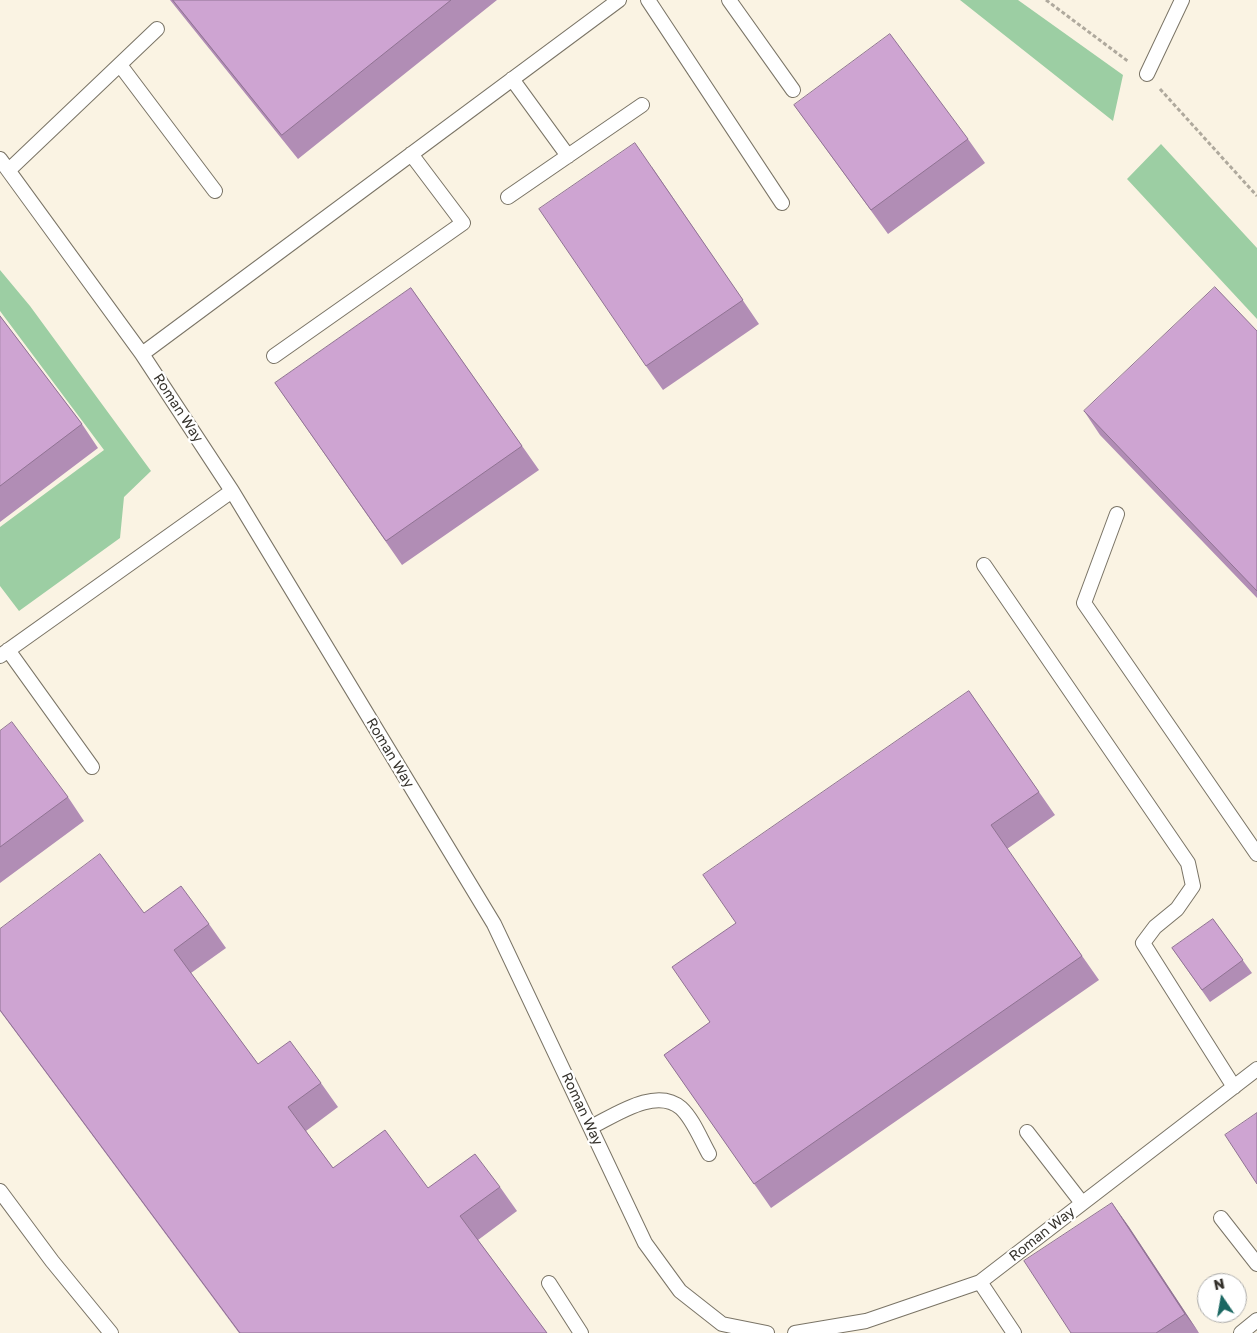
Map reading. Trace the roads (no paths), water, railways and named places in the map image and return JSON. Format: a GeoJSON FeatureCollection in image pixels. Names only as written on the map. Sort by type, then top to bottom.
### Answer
{"type":"FeatureCollection","features":[{"type":"Feature","properties":{"kind":"lane"},"geometry":{"type":"LineString","coordinates":[[142,354],[618,0]]}},
{"type":"Feature","properties":{"kind":"lane"},"geometry":{"type":"LineString","coordinates":[[648,0],[782,203]]}},
{"type":"Feature","properties":{"kind":"lane"},"geometry":{"type":"LineString","coordinates":[[728,0],[793,90]]}},
{"type":"Feature","properties":{"kind":"lane"},"geometry":{"type":"LineString","coordinates":[[1147,74],[1182,0]]}},
{"type":"Feature","properties":{"kind":"lane"},"geometry":{"type":"LineString","coordinates":[[10,169],[157,29]]}},
{"type":"Feature","properties":{"kind":"lane"},"geometry":{"type":"LineString","coordinates":[[120,65],[215,190]]}},
{"type":"Feature","properties":{"kind":"lane"},"geometry":{"type":"LineString","coordinates":[[512,79],[568,156]]}},
{"type":"Feature","properties":{"kind":"lane"},"geometry":{"type":"LineString","coordinates":[[508,197],[642,105]]}},
{"type":"Feature","properties":{"kind":"lane"},"geometry":{"type":"LineString","coordinates":[[274,356],[463,222],[411,154]]}},
{"type":"Feature","properties":{"kind":"lane","name":"Roman Way"},"geometry":{"type":"LineString","coordinates":[[0,159],[10,169],[142,354],[232,491],[494,924],[645,1243],[680,1291],[722,1324],[767,1333]]}},
{"type":"Feature","properties":{"kind":"lane"},"geometry":{"type":"LineString","coordinates":[[92,767],[4,653],[232,491]]}},
{"type":"Feature","properties":{"kind":"lane"},"geometry":{"type":"LineString","coordinates":[[1117,514],[1084,603],[1257,854]]}},
{"type":"Feature","properties":{"kind":"lane"},"geometry":{"type":"LineString","coordinates":[[984,565],[1188,863],[1193,886],[1177,909],[1155,927],[1143,943],[1234,1087]]}},
{"type":"Feature","properties":{"kind":"lane","name":"Roman Way"},"geometry":{"type":"LineString","coordinates":[[795,1333],[866,1321],[980,1282],[1257,1069]]}},
{"type":"Feature","properties":{"kind":"lane"},"geometry":{"type":"LineString","coordinates":[[591,1127],[637,1105],[655,1100],[664,1100],[674,1103],[685,1113],[709,1154]]}},
{"type":"Feature","properties":{"kind":"lane"},"geometry":{"type":"LineString","coordinates":[[1027,1132],[1082,1203]]}},
{"type":"Feature","properties":{"kind":"lane"},"geometry":{"type":"LineString","coordinates":[[0,1191],[52,1261],[111,1333]]}},
{"type":"Feature","properties":{"kind":"lane"},"geometry":{"type":"LineString","coordinates":[[1220,1218],[1257,1264]]}},
{"type":"Feature","properties":{"kind":"lane"},"geometry":{"type":"LineString","coordinates":[[980,1282],[1014,1333]]}},
{"type":"Feature","properties":{"kind":"lane"},"geometry":{"type":"LineString","coordinates":[[549,1283],[580,1333]]}},
{"type":"Feature","properties":{"kind":"lane"},"geometry":{"type":"LineString","coordinates":[[1241,1333],[1257,1320]]}}]}
